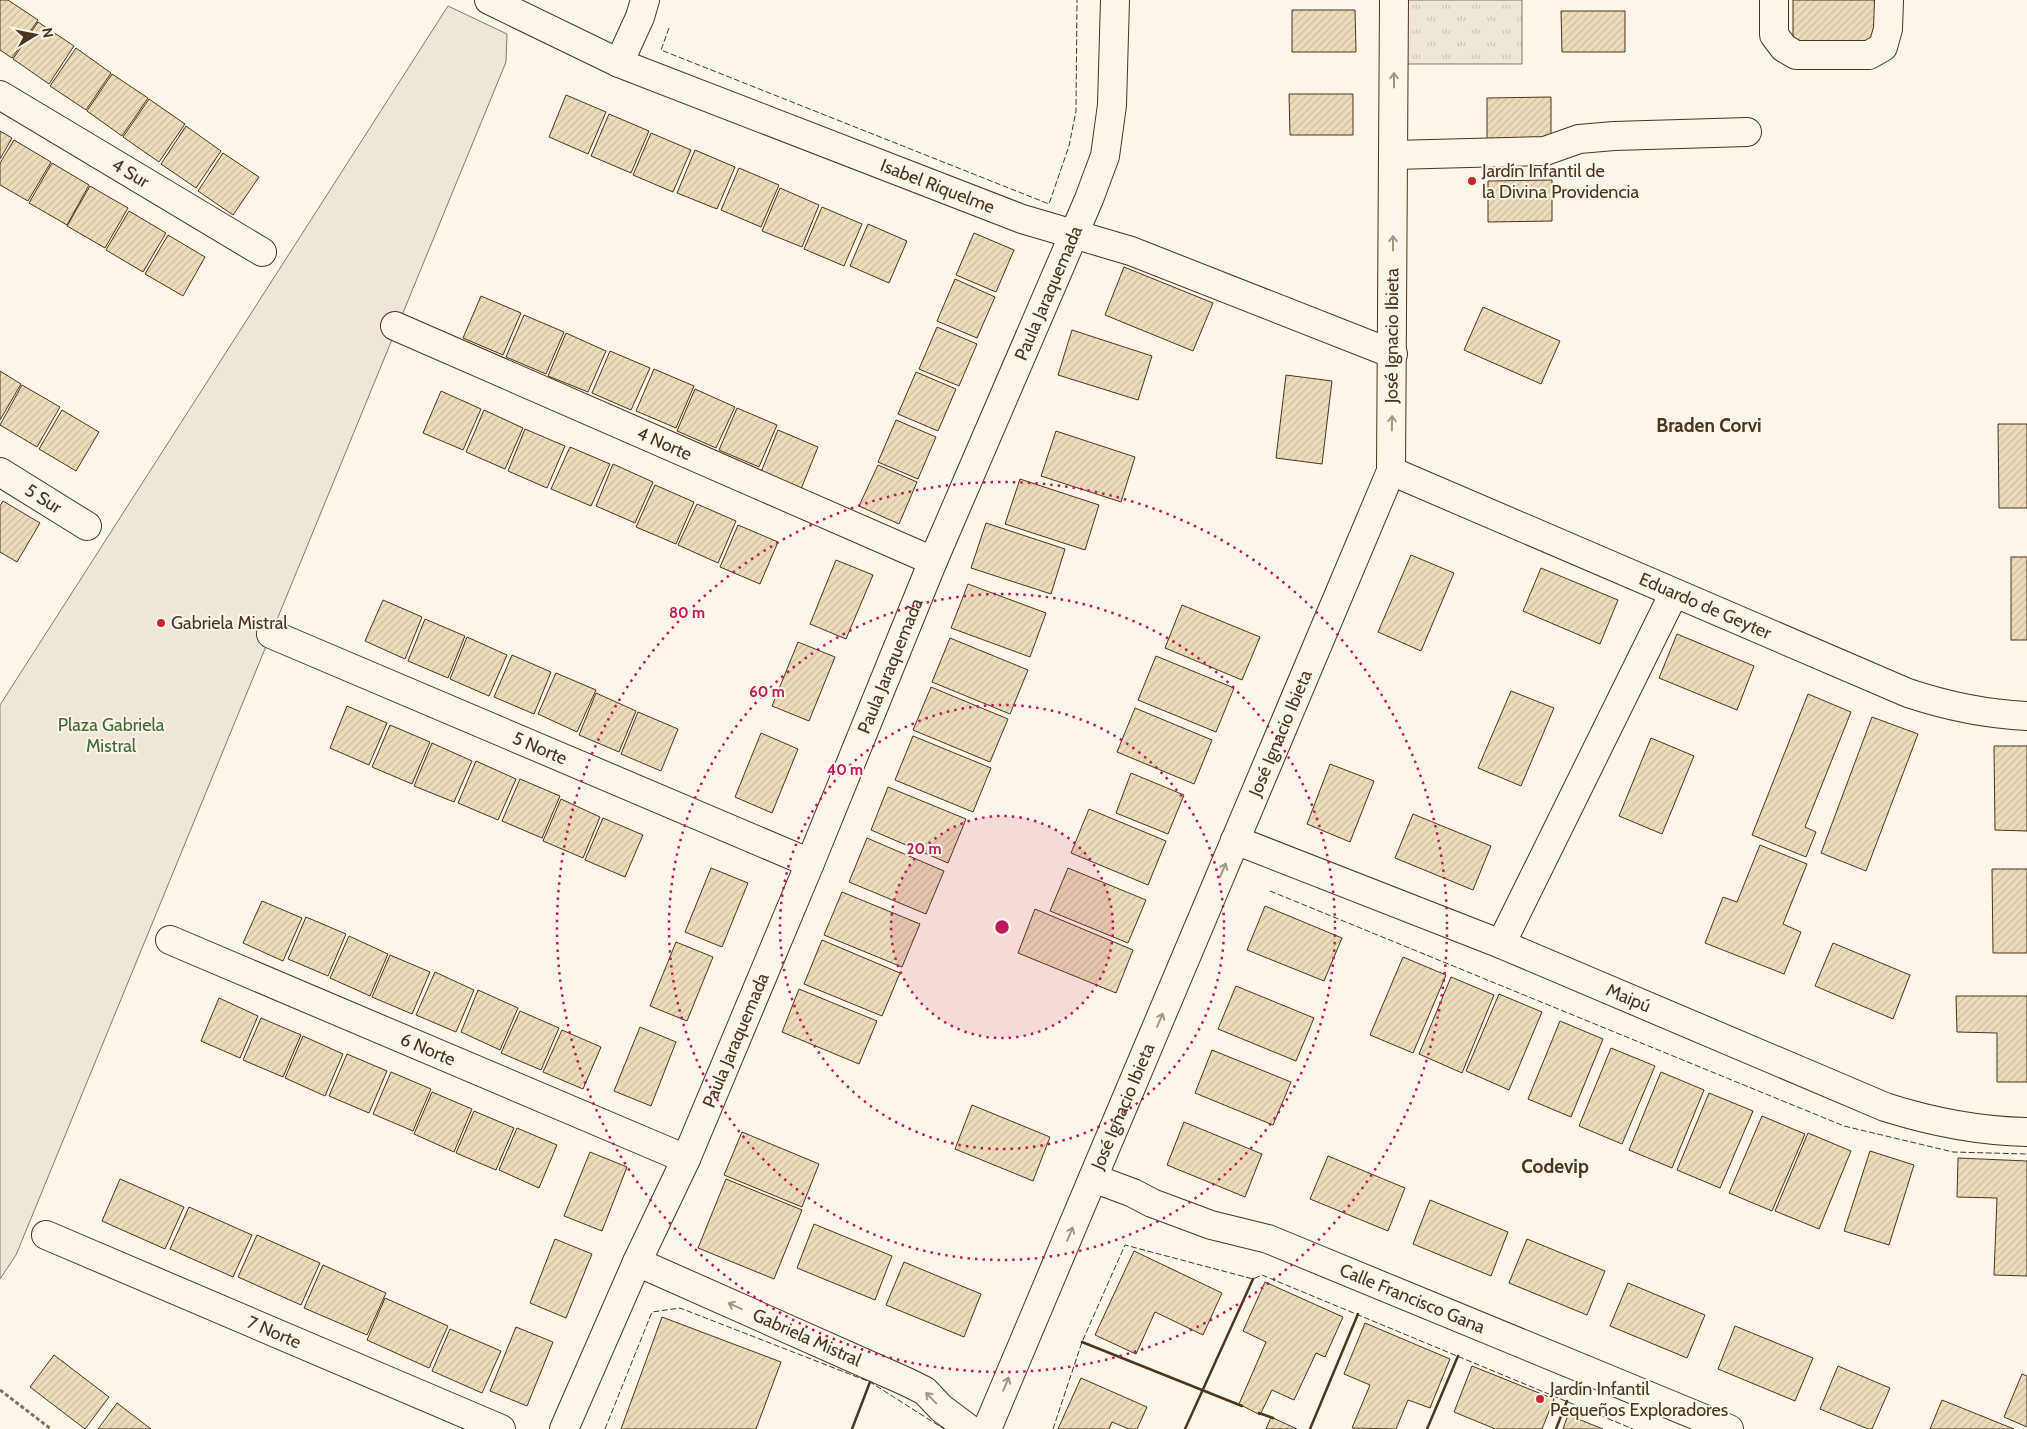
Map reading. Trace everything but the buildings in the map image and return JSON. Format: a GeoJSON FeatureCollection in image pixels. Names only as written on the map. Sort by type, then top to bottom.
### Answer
{"type":"FeatureCollection","features":[{"type":"Feature","properties":{"kind":"street","name":"Isabel Riquelme"},"geometry":{"type":"LineString","coordinates":[[489,0],[619,63],[1022,219],[1131,251],[1393,354]]}},
{"type":"Feature","properties":{"kind":"street"},"geometry":{"type":"LineString","coordinates":[[619,63],[640,17],[644,0]]}},
{"type":"Feature","properties":{"kind":"street","name":"Paula Jaraquemada"},"geometry":{"type":"LineString","coordinates":[[564,1429],[637,1262],[686,1158],[810,863],[933,561],[1074,234],[1105,156],[1112,105],[1115,0]]}},
{"type":"Feature","properties":{"kind":"street","name":"José Ignacio Ibieta"},"geometry":{"type":"LineString","coordinates":[[987,1429],[1391,471],[1394,0]]}},
{"type":"Feature","properties":{"kind":"street"},"geometry":{"type":"LineString","coordinates":[[1774,0],[1774,36],[1784,48],[1796,55],[1869,55],[1883,48],[1888,29],[1889,1]]}},
{"type":"Feature","properties":{"kind":"street","name":"4 Sur"},"geometry":{"type":"LineString","coordinates":[[0,95],[262,252]]}},
{"type":"Feature","properties":{"kind":"street"},"geometry":{"type":"LineString","coordinates":[[1393,155],[1545,151],[1579,139],[1614,136],[1746,132]]}},
{"type":"Feature","properties":{"kind":"street","name":"4 Norte"},"geometry":{"type":"LineString","coordinates":[[395,326],[933,561]]}},
{"type":"Feature","properties":{"kind":"street","name":"Eduardo de Geyter"},"geometry":{"type":"LineString","coordinates":[[1391,471],[1908,693],[1969,711],[2027,716]]}},
{"type":"Feature","properties":{"kind":"street","name":"5 Sur"},"geometry":{"type":"LineString","coordinates":[[0,472],[87,526]]}},
{"type":"Feature","properties":{"kind":"street"},"geometry":{"type":"LineString","coordinates":[[1501,944],[1674,593]]}},
{"type":"Feature","properties":{"kind":"street","name":"5 Norte"},"geometry":{"type":"LineString","coordinates":[[271,634],[810,863]]}},
{"type":"Feature","properties":{"kind":"street","name":"Maipú"},"geometry":{"type":"LineString","coordinates":[[1236,840],[1501,944],[1885,1107],[1942,1123],[1980,1130],[2027,1132]]}},
{"type":"Feature","properties":{"kind":"street","name":"6 Norte"},"geometry":{"type":"LineString","coordinates":[[170,940],[686,1158]]}},
{"type":"Feature","properties":{"kind":"street","name":"Calle Francisco Gana"},"geometry":{"type":"LineString","coordinates":[[1094,1178],[1133,1193],[1152,1203],[1211,1224],[1268,1239],[1729,1429]]}},
{"type":"Feature","properties":{"kind":"street","name":"7 Norte"},"geometry":{"type":"LineString","coordinates":[[46,1235],[501,1429]]}},
{"type":"Feature","properties":{"kind":"street","name":"Gabriela Mistral"},"geometry":{"type":"LineString","coordinates":[[637,1262],[925,1391],[941,1408],[969,1429]]}},
{"type":"Feature","properties":{"kind":"path"},"geometry":{"type":"LineString","coordinates":[[0,1390],[51,1429]]}},
{"type":"Feature","properties":{"kind":"green space"},"geometry":{"type":"Polygon","coordinates":[[[1406,0],[1522,0],[1522,64],[1407,64],[1406,0]]]}},
{"type":"Feature","properties":{"kind":"green space","name":"Plaza Gabriela Mistral"},"geometry":{"type":"Polygon","coordinates":[[[448,6],[507,34],[506,62],[16,1255],[0,1279],[0,705],[448,6]]]}},
{"type":"Feature","properties":{"kind":"fence"},"geometry":{"type":"LineString","coordinates":[[669,28],[661,50],[1049,204],[1069,146],[1076,111],[1077,0]]}},
{"type":"Feature","properties":{"kind":"fence"},"geometry":{"type":"LineString","coordinates":[[1270,891],[1844,1126],[1953,1152],[2027,1154]]}},
{"type":"Feature","properties":{"kind":"fence"},"geometry":{"type":"LineString","coordinates":[[1053,1429],[1082,1342],[1125,1245],[1253,1279],[1262,1275],[1633,1429]]}},
{"type":"Feature","properties":{"kind":"fence"},"geometry":{"type":"LineString","coordinates":[[605,1429],[652,1312],[680,1308],[870,1382],[944,1429]]}},
{"type":"Feature","properties":{"kind":"wall"},"geometry":{"type":"LineString","coordinates":[[1185,1429],[1253,1279]]}},
{"type":"Feature","properties":{"kind":"wall"},"geometry":{"type":"LineString","coordinates":[[1310,1429],[1358,1314]]}},
{"type":"Feature","properties":{"kind":"wall"},"geometry":{"type":"LineString","coordinates":[[1082,1342],[1242,1406]]}},
{"type":"Feature","properties":{"kind":"wall"},"geometry":{"type":"LineString","coordinates":[[1427,1429],[1458,1356]]}},
{"type":"Feature","properties":{"kind":"wall"},"geometry":{"type":"LineString","coordinates":[[852,1429],[870,1382]]}},
{"type":"Feature","properties":{"kind":"wall"},"geometry":{"type":"LineString","coordinates":[[1556,1429],[1567,1401]]}},
{"type":"Feature","properties":{"kind":"wall"},"geometry":{"type":"LineString","coordinates":[[1259,1413],[1273,1418]]}},
{"type":"Feature","properties":{"kind":"place","name":"Jardín Infantil de la Divina Providencia"},"geometry":{"type":"Point","coordinates":[1472,181]}},
{"type":"Feature","properties":{"kind":"place","name":"Gabriela Mistral"},"geometry":{"type":"Point","coordinates":[161,623]}},
{"type":"Feature","properties":{"kind":"place","name":"Jardín Infantil Pequeños Exploradores"},"geometry":{"type":"Point","coordinates":[1540,1399]}},
{"type":"Feature","properties":{"kind":"district","name":"Braden Corvi"},"geometry":{"type":"Point","coordinates":[1709,425]}},
{"type":"Feature","properties":{"kind":"district","name":"Codevip"},"geometry":{"type":"Point","coordinates":[1555,1166]}}]}
